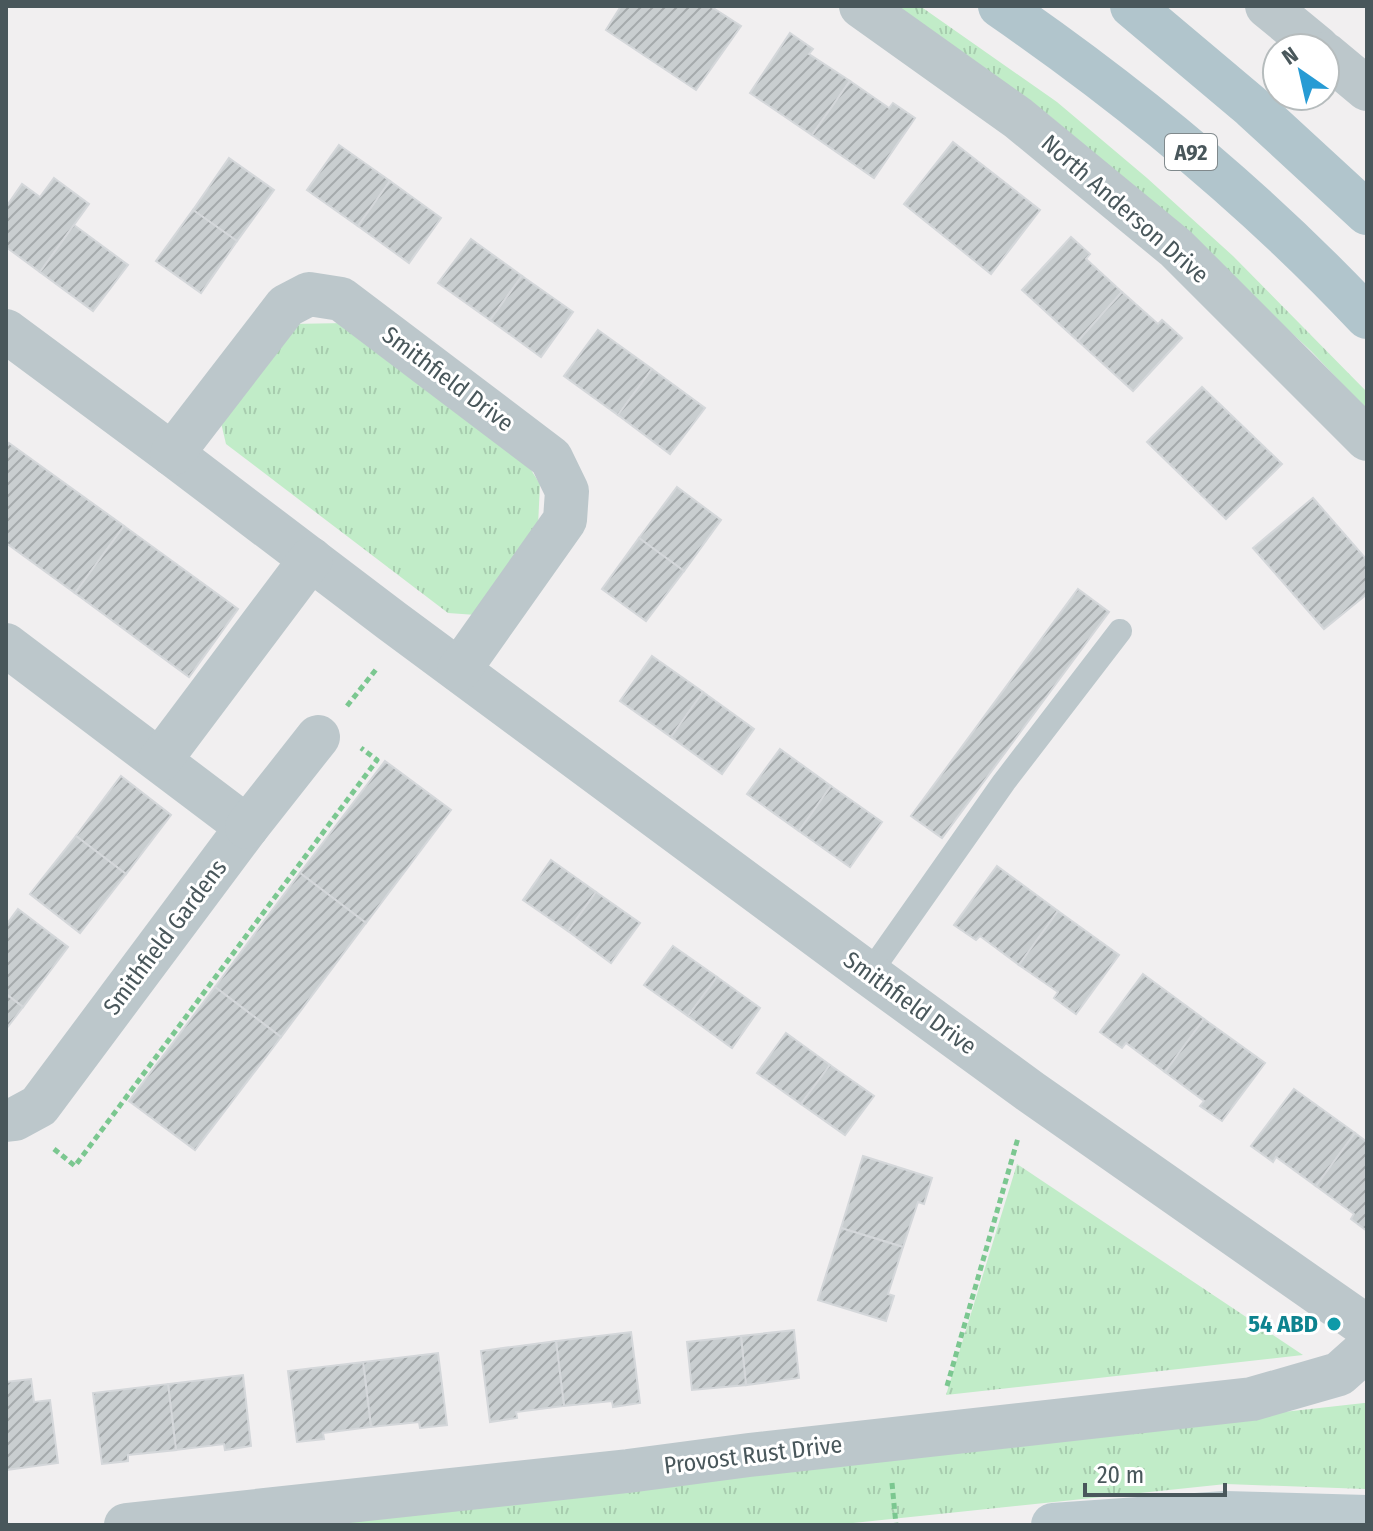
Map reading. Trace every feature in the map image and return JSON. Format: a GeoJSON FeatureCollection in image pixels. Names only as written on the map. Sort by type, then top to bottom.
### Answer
{"type":"FeatureCollection","features":[{"type":"Feature","properties":{"kind":"main road","name":"A92"},"geometry":{"type":"LineString","coordinates":[[1000,6],[1063,49],[1145,112],[1278,230],[1367,317]]}},
{"type":"Feature","properties":{"kind":"main road"},"geometry":{"type":"LineString","coordinates":[[1132,6],[1252,107],[1367,213]]}},
{"type":"Feature","properties":{"kind":"street","name":"North Anderson Drive"},"geometry":{"type":"LineString","coordinates":[[861,6],[1018,118],[1176,248],[1367,439]]}},
{"type":"Feature","properties":{"kind":"street"},"geometry":{"type":"LineString","coordinates":[[1267,6],[1299,32]]}},
{"type":"Feature","properties":{"kind":"street"},"geometry":{"type":"LineString","coordinates":[[1341,67],[1367,89]]}},
{"type":"Feature","properties":{"kind":"street","name":"Smithfield Drive"},"geometry":{"type":"LineString","coordinates":[[172,454],[286,306],[309,294],[341,299],[551,458],[567,491],[565,520],[459,670]]}},
{"type":"Feature","properties":{"kind":"street","name":"Smithfield Drive"},"geometry":{"type":"LineString","coordinates":[[6,331],[869,974],[1031,1092],[1367,1327]]}},
{"type":"Feature","properties":{"kind":"street"},"geometry":{"type":"LineString","coordinates":[[160,760],[311,559]]}},
{"type":"Feature","properties":{"kind":"street"},"geometry":{"type":"LineString","coordinates":[[6,645],[247,827]]}},
{"type":"Feature","properties":{"kind":"street","name":"Smithfield Gardens"},"geometry":{"type":"LineString","coordinates":[[11,1119],[39,1106],[247,827],[324,732]]}},
{"type":"Feature","properties":{"kind":"street","name":"Provost Rust Drive"},"geometry":{"type":"LineString","coordinates":[[126,1525],[1252,1399],[1339,1374],[1367,1349]]}},
{"type":"Feature","properties":{"kind":"street"},"geometry":{"type":"LineString","coordinates":[[1053,1525],[1225,1513],[1367,1517]]}},
{"type":"Feature","properties":{"kind":"lane"},"geometry":{"type":"LineString","coordinates":[[869,974],[1004,782],[1120,631]]}},
{"type":"Feature","properties":{"kind":"path"},"geometry":{"type":"LineString","coordinates":[[11,1119],[75,1166],[377,760],[324,732],[405,631]]}},
{"type":"Feature","properties":{"kind":"path"},"geometry":{"type":"LineString","coordinates":[[934,1434],[1031,1092]]}},
{"type":"Feature","properties":{"kind":"green space"},"geometry":{"type":"Polygon","coordinates":[[[894,6],[920,6],[1057,102],[1147,178],[1233,256],[1367,392],[1367,410],[1311,351],[1138,190],[1046,113],[894,6]]]}},
{"type":"Feature","properties":{"kind":"green space"},"geometry":{"type":"Polygon","coordinates":[[[346,323],[519,451],[540,484],[538,526],[476,615],[448,613],[226,444],[218,410],[290,324],[346,323]]]}},
{"type":"Feature","properties":{"kind":"green space"},"geometry":{"type":"Polygon","coordinates":[[[1017,1164],[1303,1355],[946,1395],[1017,1164]]]}},
{"type":"Feature","properties":{"kind":"green space"},"geometry":{"type":"Polygon","coordinates":[[[1367,1403],[1365,1489],[1226,1484],[834,1525],[269,1525],[1367,1403]]]}},
{"type":"Feature","properties":{"kind":"building"},"geometry":{"type":"Polygon","coordinates":[[[621,6],[710,6],[741,26],[696,90],[606,30],[621,6]]]}},
{"type":"Feature","properties":{"kind":"building"},"geometry":{"type":"Polygon","coordinates":[[[790,33],[813,49],[809,54],[850,81],[812,135],[750,93],[790,33]]]}},
{"type":"Feature","properties":{"kind":"building"},"geometry":{"type":"Polygon","coordinates":[[[850,81],[889,108],[893,103],[915,118],[874,178],[812,135],[850,81]]]}},
{"type":"Feature","properties":{"kind":"building"},"geometry":{"type":"Polygon","coordinates":[[[953,142],[1040,210],[991,274],[904,204],[953,142]]]}},
{"type":"Feature","properties":{"kind":"building"},"geometry":{"type":"Polygon","coordinates":[[[339,145],[390,181],[358,226],[307,190],[339,145]]]}},
{"type":"Feature","properties":{"kind":"building"},"geometry":{"type":"Polygon","coordinates":[[[229,158],[274,190],[237,241],[193,210],[229,158]]]}},
{"type":"Feature","properties":{"kind":"building"},"geometry":{"type":"Polygon","coordinates":[[[54,178],[89,204],[40,272],[6,247],[6,207],[22,184],[40,197],[54,178]]]}},
{"type":"Feature","properties":{"kind":"building"},"geometry":{"type":"Polygon","coordinates":[[[390,181],[441,218],[409,263],[358,226],[390,181]]]}},
{"type":"Feature","properties":{"kind":"building"},"geometry":{"type":"Polygon","coordinates":[[[193,210],[237,241],[201,293],[156,261],[193,210]]]}},
{"type":"Feature","properties":{"kind":"building"},"geometry":{"type":"Polygon","coordinates":[[[74,225],[128,265],[93,311],[40,272],[74,225]]]}},
{"type":"Feature","properties":{"kind":"building"},"geometry":{"type":"Polygon","coordinates":[[[1071,237],[1090,254],[1086,259],[1122,292],[1078,341],[1022,290],[1071,237]]]}},
{"type":"Feature","properties":{"kind":"building"},"geometry":{"type":"Polygon","coordinates":[[[471,239],[522,276],[490,320],[438,283],[471,239]]]}},
{"type":"Feature","properties":{"kind":"building"},"geometry":{"type":"Polygon","coordinates":[[[522,276],[573,312],[541,357],[490,320],[522,276]]]}},
{"type":"Feature","properties":{"kind":"building"},"geometry":{"type":"Polygon","coordinates":[[[1122,292],[1158,324],[1162,320],[1182,338],[1133,391],[1078,341],[1122,292]]]}},
{"type":"Feature","properties":{"kind":"building"},"geometry":{"type":"Polygon","coordinates":[[[598,330],[652,369],[618,415],[564,376],[598,330]]]}},
{"type":"Feature","properties":{"kind":"building"},"geometry":{"type":"Polygon","coordinates":[[[652,369],[705,408],[670,454],[618,415],[652,369]]]}},
{"type":"Feature","properties":{"kind":"building"},"geometry":{"type":"Polygon","coordinates":[[[1202,387],[1282,464],[1226,519],[1147,442],[1202,387]]]}},
{"type":"Feature","properties":{"kind":"building"},"geometry":{"type":"Polygon","coordinates":[[[9,443],[124,526],[75,593],[6,543],[6,447],[9,443]]]}},
{"type":"Feature","properties":{"kind":"building"},"geometry":{"type":"Polygon","coordinates":[[[677,487],[721,520],[684,571],[639,538],[677,487]]]}},
{"type":"Feature","properties":{"kind":"building"},"geometry":{"type":"Polygon","coordinates":[[[1313,498],[1367,560],[1367,594],[1324,629],[1253,548],[1313,498]]]}},
{"type":"Feature","properties":{"kind":"building"},"geometry":{"type":"Polygon","coordinates":[[[124,526],[238,609],[189,677],[75,593],[124,526]]]}},
{"type":"Feature","properties":{"kind":"building"},"geometry":{"type":"Polygon","coordinates":[[[639,538],[684,571],[646,621],[602,589],[639,538]]]}},
{"type":"Feature","properties":{"kind":"building"},"geometry":{"type":"Polygon","coordinates":[[[1078,589],[1109,612],[942,838],[911,816],[1078,589]]]}},
{"type":"Feature","properties":{"kind":"building"},"geometry":{"type":"Polygon","coordinates":[[[652,656],[703,692],[671,737],[620,701],[652,656]]]}},
{"type":"Feature","properties":{"kind":"building"},"geometry":{"type":"Polygon","coordinates":[[[703,692],[754,729],[722,774],[671,737],[703,692]]]}},
{"type":"Feature","properties":{"kind":"building"},"geometry":{"type":"Polygon","coordinates":[[[780,749],[831,786],[799,831],[747,794],[780,749]]]}},
{"type":"Feature","properties":{"kind":"building"},"geometry":{"type":"Polygon","coordinates":[[[385,761],[451,810],[366,923],[300,873],[385,761]]]}},
{"type":"Feature","properties":{"kind":"building"},"geometry":{"type":"Polygon","coordinates":[[[121,776],[171,815],[126,874],[76,836],[121,776]]]}},
{"type":"Feature","properties":{"kind":"building"},"geometry":{"type":"Polygon","coordinates":[[[831,786],[882,822],[850,867],[799,831],[831,786]]]}},
{"type":"Feature","properties":{"kind":"building"},"geometry":{"type":"Polygon","coordinates":[[[76,836],[126,874],[80,933],[30,894],[76,836]]]}},
{"type":"Feature","properties":{"kind":"building"},"geometry":{"type":"Polygon","coordinates":[[[551,860],[596,892],[568,931],[523,900],[551,860]]]}},
{"type":"Feature","properties":{"kind":"building"},"geometry":{"type":"Polygon","coordinates":[[[997,866],[1058,911],[1019,965],[980,936],[976,940],[954,925],[997,866]]]}},
{"type":"Feature","properties":{"kind":"building"},"geometry":{"type":"Polygon","coordinates":[[[300,873],[366,923],[281,1037],[215,987],[300,873]]]}},
{"type":"Feature","properties":{"kind":"building"},"geometry":{"type":"Polygon","coordinates":[[[596,892],[640,923],[611,963],[568,931],[596,892]]]}},
{"type":"Feature","properties":{"kind":"building"},"geometry":{"type":"Polygon","coordinates":[[[18,909],[68,947],[23,1007],[6,994],[6,925],[18,909]]]}},
{"type":"Feature","properties":{"kind":"building"},"geometry":{"type":"Polygon","coordinates":[[[1058,911],[1119,955],[1076,1014],[1054,998],[1058,992],[1019,965],[1058,911]]]}},
{"type":"Feature","properties":{"kind":"building"},"geometry":{"type":"Polygon","coordinates":[[[673,946],[717,977],[688,1016],[644,985],[673,946]]]}},
{"type":"Feature","properties":{"kind":"building"},"geometry":{"type":"Polygon","coordinates":[[[1143,974],[1204,1019],[1165,1072],[1126,1043],[1122,1048],[1100,1032],[1143,974]]]}},
{"type":"Feature","properties":{"kind":"building"},"geometry":{"type":"Polygon","coordinates":[[[717,977],[760,1008],[732,1048],[688,1016],[717,977]]]}},
{"type":"Feature","properties":{"kind":"building"},"geometry":{"type":"Polygon","coordinates":[[[215,987],[281,1037],[195,1150],[129,1101],[215,987]]]}},
{"type":"Feature","properties":{"kind":"building"},"geometry":{"type":"Polygon","coordinates":[[[6,994],[23,1007],[6,1029],[6,994]]]}},
{"type":"Feature","properties":{"kind":"building"},"geometry":{"type":"Polygon","coordinates":[[[1204,1019],[1265,1063],[1222,1121],[1200,1106],[1204,1101],[1165,1072],[1204,1019]]]}},
{"type":"Feature","properties":{"kind":"building"},"geometry":{"type":"Polygon","coordinates":[[[786,1033],[830,1065],[801,1104],[757,1073],[786,1033]]]}},
{"type":"Feature","properties":{"kind":"building"},"geometry":{"type":"Polygon","coordinates":[[[830,1065],[874,1096],[845,1135],[801,1104],[830,1065]]]}},
{"type":"Feature","properties":{"kind":"building"},"geometry":{"type":"Polygon","coordinates":[[[1294,1089],[1355,1133],[1316,1186],[1276,1157],[1273,1162],[1251,1146],[1294,1089]]]}},
{"type":"Feature","properties":{"kind":"building"},"geometry":{"type":"Polygon","coordinates":[[[1355,1133],[1367,1142],[1367,1231],[1351,1219],[1354,1214],[1316,1186],[1355,1133]]]}},
{"type":"Feature","properties":{"kind":"building"},"geometry":{"type":"Polygon","coordinates":[[[863,1156],[932,1178],[924,1204],[918,1202],[903,1247],[841,1228],[863,1156]]]}},
{"type":"Feature","properties":{"kind":"building"},"geometry":{"type":"Polygon","coordinates":[[[841,1228],[903,1247],[888,1294],[894,1296],[886,1321],[818,1300],[841,1228]]]}},
{"type":"Feature","properties":{"kind":"building"},"geometry":{"type":"Polygon","coordinates":[[[794,1330],[799,1378],[746,1385],[741,1336],[794,1330]]]}},
{"type":"Feature","properties":{"kind":"building"},"geometry":{"type":"Polygon","coordinates":[[[631,1332],[640,1403],[613,1407],[612,1401],[564,1406],[556,1341],[631,1332]]]}},
{"type":"Feature","properties":{"kind":"building"},"geometry":{"type":"Polygon","coordinates":[[[741,1336],[746,1385],[692,1390],[687,1342],[741,1336]]]}},
{"type":"Feature","properties":{"kind":"building"},"geometry":{"type":"Polygon","coordinates":[[[556,1341],[564,1406],[516,1412],[517,1418],[490,1422],[481,1351],[556,1341]]]}},
{"type":"Feature","properties":{"kind":"building"},"geometry":{"type":"Polygon","coordinates":[[[438,1353],[447,1425],[420,1428],[419,1422],[371,1427],[363,1362],[438,1353]]]}},
{"type":"Feature","properties":{"kind":"building"},"geometry":{"type":"Polygon","coordinates":[[[363,1362],[371,1427],[323,1433],[324,1439],[297,1442],[288,1371],[363,1362]]]}},
{"type":"Feature","properties":{"kind":"building"},"geometry":{"type":"Polygon","coordinates":[[[243,1375],[251,1446],[225,1450],[224,1444],[176,1450],[168,1384],[243,1375]]]}},
{"type":"Feature","properties":{"kind":"building"},"geometry":{"type":"Polygon","coordinates":[[[31,1379],[34,1402],[50,1400],[58,1463],[6,1470],[6,1382],[31,1379]]]}},
{"type":"Feature","properties":{"kind":"building"},"geometry":{"type":"Polygon","coordinates":[[[168,1384],[176,1450],[128,1455],[128,1461],[102,1464],[93,1393],[168,1384]]]}},
{"type":"Feature","properties":{"kind":"place","name":"54 ABD"},"geometry":{"type":"Point","coordinates":[1334,1324]}}]}
